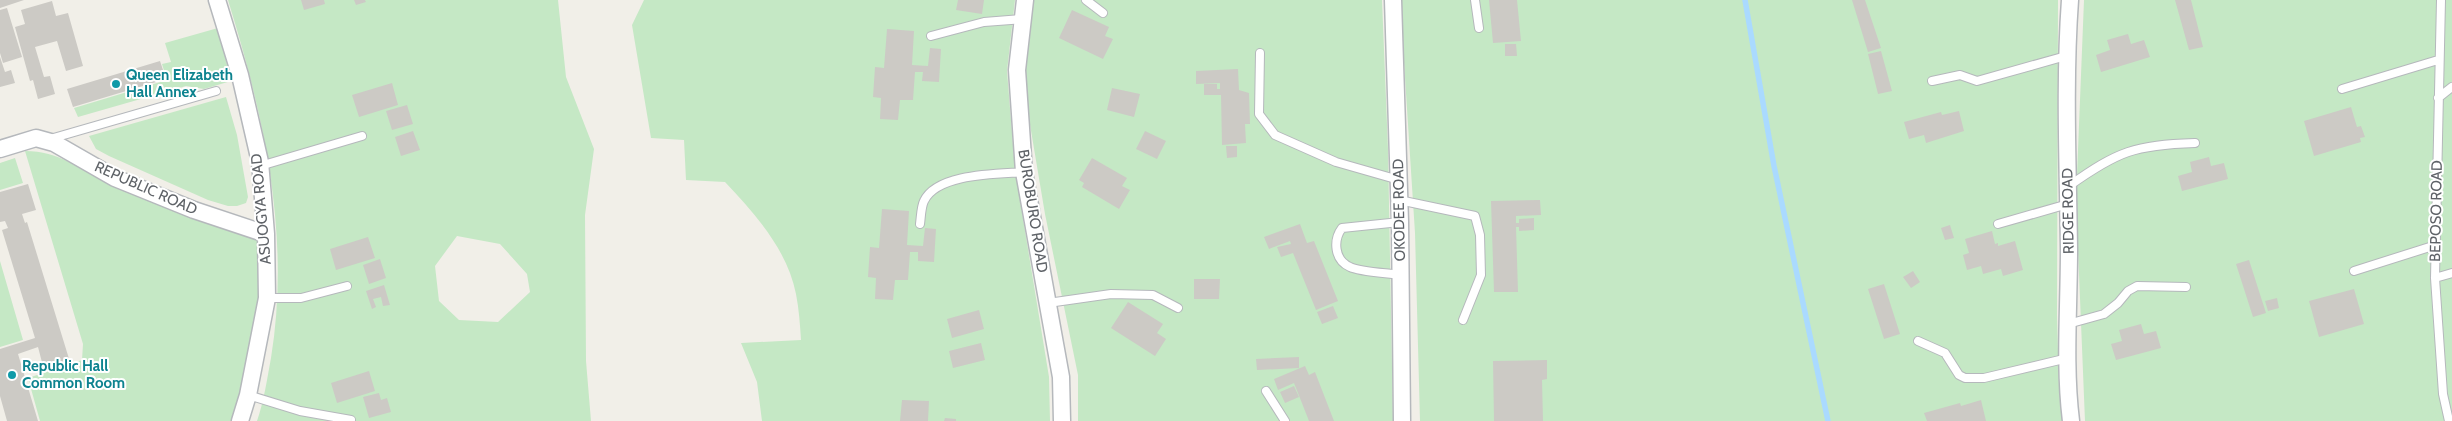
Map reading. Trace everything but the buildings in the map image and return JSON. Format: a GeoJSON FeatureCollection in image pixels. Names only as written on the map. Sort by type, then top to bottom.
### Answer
{"type":"FeatureCollection","features":[{"type":"Feature","properties":{"kind":"street","name":"ASUOGYA ROAD"},"geometry":{"type":"LineString","coordinates":[[217,0],[240,75],[260,166],[266,234],[267,298],[248,395],[240,421]]}},
{"type":"Feature","properties":{"kind":"street","name":"BUROBURO ROAD"},"geometry":{"type":"LineString","coordinates":[[1025,0],[1017,70],[1024,172],[1061,378],[1062,421]]}},
{"type":"Feature","properties":{"kind":"street","name":"OKODEE ROAD"},"geometry":{"type":"LineString","coordinates":[[1393,0],[1400,200],[1402,421]]}},
{"type":"Feature","properties":{"kind":"street","name":"RIDGE ROAD"},"geometry":{"type":"LineString","coordinates":[[2070,0],[2066,56],[2068,188],[2067,392],[2071,421]]}},
{"type":"Feature","properties":{"kind":"street","name":"REPUBLIC ROAD"},"geometry":{"type":"LineString","coordinates":[[0,149],[36,138],[54,143],[115,178],[194,210],[266,234]]}},
{"type":"Feature","properties":{"kind":"lane"},"geometry":{"type":"LineString","coordinates":[[1086,0],[1103,13]]}},
{"type":"Feature","properties":{"kind":"lane"},"geometry":{"type":"LineString","coordinates":[[1475,0],[1479,28]]}},
{"type":"Feature","properties":{"kind":"lane","name":"BEPOSO ROAD"},"geometry":{"type":"LineString","coordinates":[[2441,0],[2438,60],[2435,278],[2443,394],[2448,421]]}},
{"type":"Feature","properties":{"kind":"lane"},"geometry":{"type":"LineString","coordinates":[[931,36],[984,22],[1023,19]]}},
{"type":"Feature","properties":{"kind":"lane"},"geometry":{"type":"LineString","coordinates":[[1260,53],[1259,114],[1275,135],[1336,162],[1398,180]]}},
{"type":"Feature","properties":{"kind":"lane"},"geometry":{"type":"LineString","coordinates":[[1932,81],[1960,75],[1977,80],[2066,56]]}},
{"type":"Feature","properties":{"kind":"lane"},"geometry":{"type":"LineString","coordinates":[[2342,89],[2438,60]]}},
{"type":"Feature","properties":{"kind":"lane"},"geometry":{"type":"LineString","coordinates":[[2438,98],[2452,87]]}},
{"type":"Feature","properties":{"kind":"lane"},"geometry":{"type":"LineString","coordinates":[[45,141],[216,91]]}},
{"type":"Feature","properties":{"kind":"lane"},"geometry":{"type":"LineString","coordinates":[[260,166],[362,136]]}},
{"type":"Feature","properties":{"kind":"lane"},"geometry":{"type":"LineString","coordinates":[[2068,188],[2100,164],[2118,154],[2164,144],[2195,143]]}},
{"type":"Feature","properties":{"kind":"lane"},"geometry":{"type":"LineString","coordinates":[[920,224],[924,201],[936,187],[964,177],[1024,172]]}},
{"type":"Feature","properties":{"kind":"lane"},"geometry":{"type":"LineString","coordinates":[[1400,200],[1475,216],[1480,235],[1481,274],[1463,320]]}},
{"type":"Feature","properties":{"kind":"lane"},"geometry":{"type":"LineString","coordinates":[[1998,224],[2068,204]]}},
{"type":"Feature","properties":{"kind":"lane"},"geometry":{"type":"LineString","coordinates":[[1400,222],[1342,228],[1336,235],[1336,248],[1340,259],[1350,267],[1400,275]]}},
{"type":"Feature","properties":{"kind":"lane"},"geometry":{"type":"LineString","coordinates":[[2354,271],[2436,245]]}},
{"type":"Feature","properties":{"kind":"lane"},"geometry":{"type":"LineString","coordinates":[[2435,278],[2452,274]]}},
{"type":"Feature","properties":{"kind":"lane"},"geometry":{"type":"LineString","coordinates":[[267,298],[301,298],[348,286]]}},
{"type":"Feature","properties":{"kind":"lane"},"geometry":{"type":"LineString","coordinates":[[2068,324],[2104,314],[2118,303],[2128,291],[2137,286],[2186,287]]}},
{"type":"Feature","properties":{"kind":"lane"},"geometry":{"type":"LineString","coordinates":[[1048,303],[1111,294],[1153,295],[1178,308]]}},
{"type":"Feature","properties":{"kind":"lane"},"geometry":{"type":"LineString","coordinates":[[1918,341],[1945,353],[1959,375],[1965,378],[1984,378],[2068,358]]}},
{"type":"Feature","properties":{"kind":"lane"},"geometry":{"type":"LineString","coordinates":[[1266,391],[1285,421]]}},
{"type":"Feature","properties":{"kind":"lane"},"geometry":{"type":"LineString","coordinates":[[2443,394],[2452,391]]}},
{"type":"Feature","properties":{"kind":"lane"},"geometry":{"type":"LineString","coordinates":[[248,395],[300,411],[351,420]]}},
{"type":"Feature","properties":{"kind":"green space"},"geometry":{"type":"Polygon","coordinates":[[[228,0],[558,0],[566,77],[594,149],[585,215],[586,361],[591,421],[257,421],[271,358],[278,267],[276,222],[263,132],[228,0]],[[457,236],[435,266],[439,301],[459,320],[498,322],[530,292],[527,274],[500,244],[457,236]]]}},
{"type":"Feature","properties":{"kind":"green space"},"geometry":{"type":"Polygon","coordinates":[[[644,0],[1015,0],[1007,71],[1015,170],[1049,377],[1050,421],[762,421],[757,382],[741,343],[801,340],[798,305],[792,278],[768,233],[725,182],[686,180],[684,140],[651,138],[632,25],[644,0]]]}},
{"type":"Feature","properties":{"kind":"green space"},"geometry":{"type":"Polygon","coordinates":[[[1031,0],[1382,0],[1388,149],[1393,421],[1078,421],[1078,375],[1045,214],[1023,83],[1031,0]]]}},
{"type":"Feature","properties":{"kind":"green space"},"geometry":{"type":"Polygon","coordinates":[[[1400,0],[2058,0],[2057,315],[2059,388],[2063,421],[1420,421],[1415,233],[1400,0]]]}},
{"type":"Feature","properties":{"kind":"green space"},"geometry":{"type":"Polygon","coordinates":[[[2084,0],[2452,0],[2452,421],[2085,421],[2076,200],[2084,0]]]}},
{"type":"Feature","properties":{"kind":"green space"},"geometry":{"type":"Polygon","coordinates":[[[218,28],[231,81],[204,89],[186,86],[78,117],[74,108],[167,80],[162,64],[171,62],[165,43],[218,28]]]}},
{"type":"Feature","properties":{"kind":"green space"},"geometry":{"type":"Polygon","coordinates":[[[226,97],[237,135],[248,197],[246,203],[237,206],[228,206],[208,200],[109,156],[96,149],[89,136],[226,97]]]}},
{"type":"Feature","properties":{"kind":"green space"},"geometry":{"type":"Polygon","coordinates":[[[25,151],[58,157],[107,181],[183,210],[260,236],[259,310],[235,421],[40,421],[28,378],[82,360],[83,344],[25,151]]]}},
{"type":"Feature","properties":{"kind":"green space"},"geometry":{"type":"Polygon","coordinates":[[[15,158],[23,183],[0,190],[0,163],[15,158]]]}},
{"type":"Feature","properties":{"kind":"green space"},"geometry":{"type":"Polygon","coordinates":[[[0,261],[23,340],[0,347],[0,261]]]}},
{"type":"Feature","properties":{"kind":"waterway"},"geometry":{"type":"LineString","coordinates":[[1745,0],[1774,166],[1828,421]]}},
{"type":"Feature","properties":{"kind":"place","name":"Queen Elizabeth Hall Annex"},"geometry":{"type":"Point","coordinates":[116,84]}},
{"type":"Feature","properties":{"kind":"place","name":"Republic Hall Common Room"},"geometry":{"type":"Point","coordinates":[12,375]}}]}
